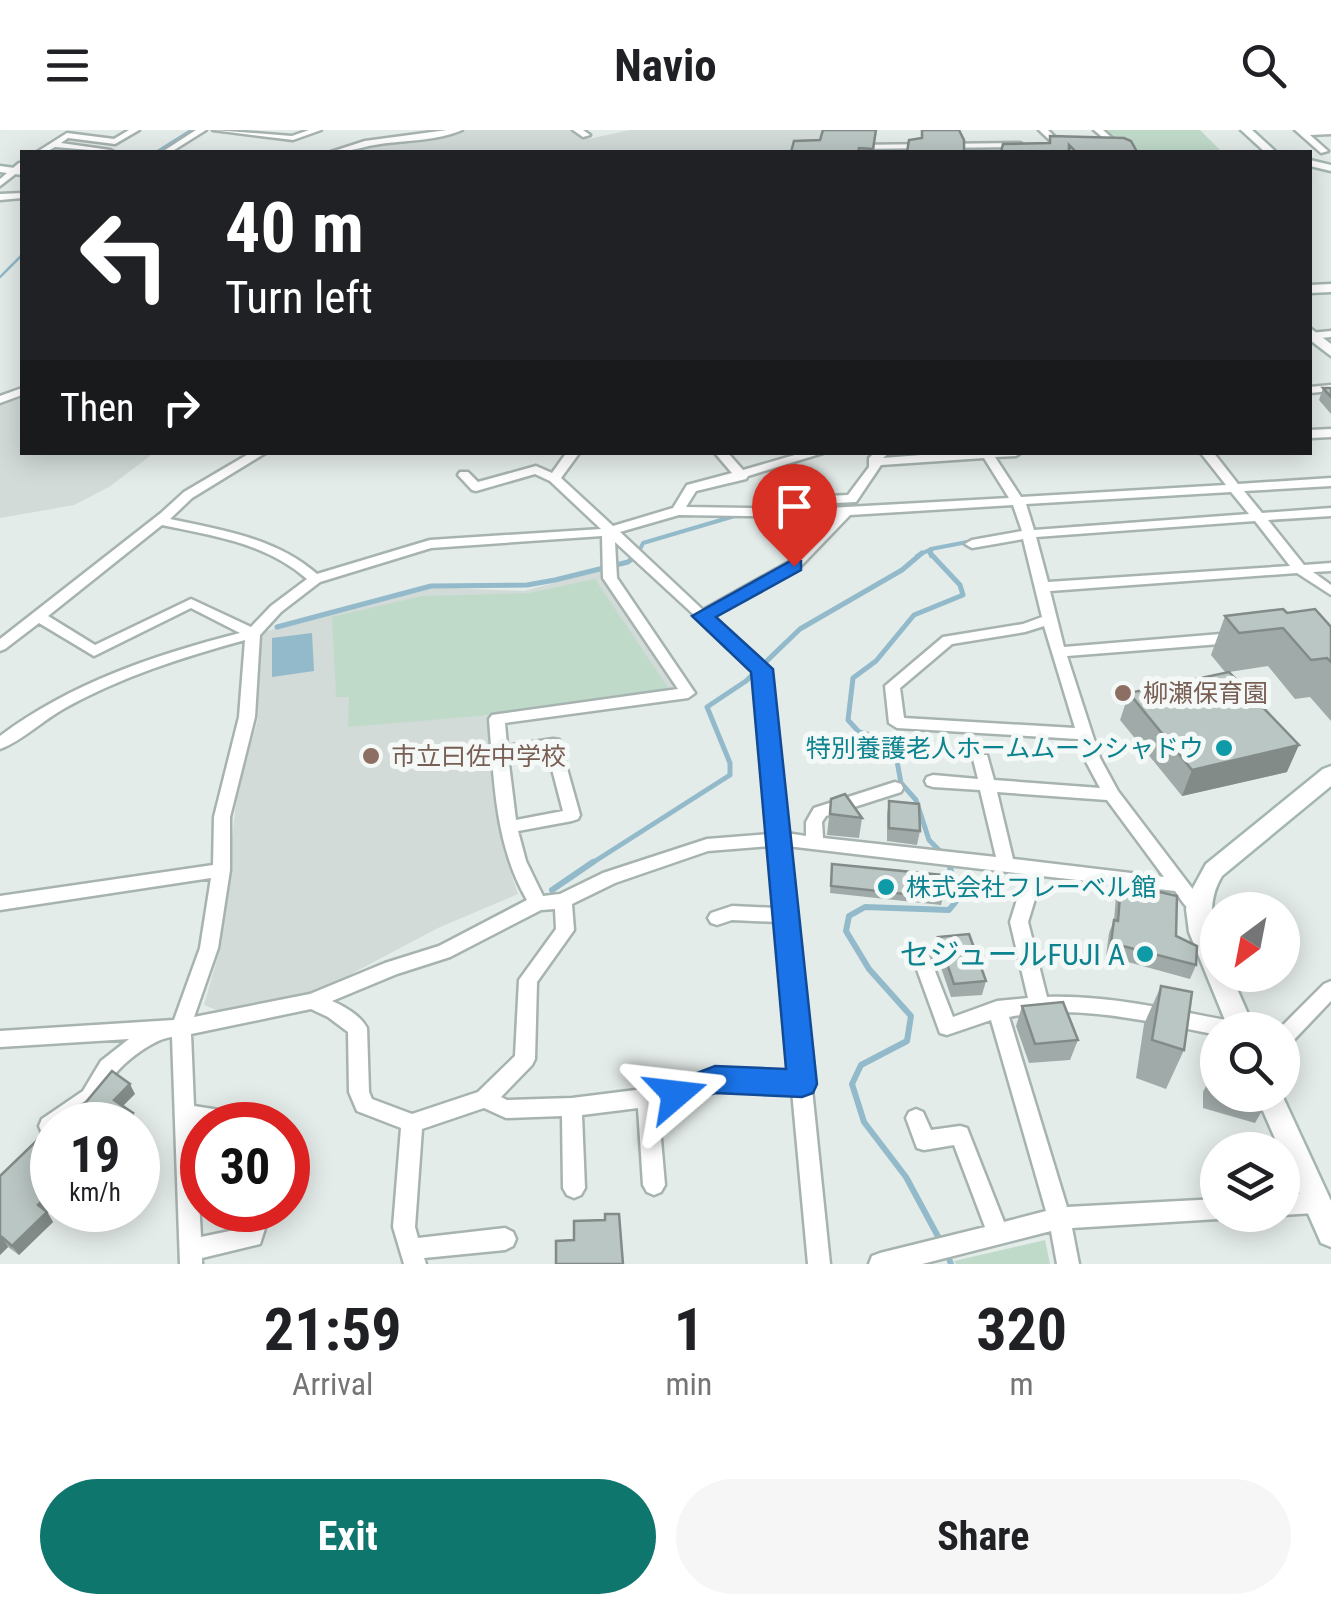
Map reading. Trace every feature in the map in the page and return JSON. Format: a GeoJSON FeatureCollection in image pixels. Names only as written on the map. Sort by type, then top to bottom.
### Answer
{"type":"FeatureCollection","features":[{"type":"Feature","properties":{"kind":"main road"},"geometry":{"type":"LineString","coordinates":[[1246,130],[1269,150]]}},
{"type":"Feature","properties":{"kind":"main road"},"geometry":{"type":"LineString","coordinates":[[0,169],[20,169]]}},
{"type":"Feature","properties":{"kind":"main road"},"geometry":{"type":"LineString","coordinates":[[1312,335],[1331,352]]}},
{"type":"Feature","properties":{"kind":"main road"},"geometry":{"type":"LineString","coordinates":[[1200,921],[1195,906],[1202,886],[1214,870],[1331,774]]}},
{"type":"Feature","properties":{"kind":"main road"},"geometry":{"type":"LineString","coordinates":[[1277,1112],[1331,1233]]}},
{"type":"Feature","properties":{"kind":"street"},"geometry":{"type":"LineString","coordinates":[[45,150],[67,135],[114,142],[135,130]]}},
{"type":"Feature","properties":{"kind":"street"},"geometry":{"type":"LineString","coordinates":[[169,150],[202,130]]}},
{"type":"Feature","properties":{"kind":"street"},"geometry":{"type":"LineString","coordinates":[[218,130],[293,138],[317,130]]}},
{"type":"Feature","properties":{"kind":"street"},"geometry":{"type":"LineString","coordinates":[[390,140],[410,130]]}},
{"type":"Feature","properties":{"kind":"street"},"geometry":{"type":"LineString","coordinates":[[344,150],[458,130]]}},
{"type":"Feature","properties":{"kind":"street"},"geometry":{"type":"LineString","coordinates":[[577,130],[586,136]]}},
{"type":"Feature","properties":{"kind":"street"},"geometry":{"type":"LineString","coordinates":[[849,130],[852,137],[835,146],[964,149],[1058,144]]}},
{"type":"Feature","properties":{"kind":"street"},"geometry":{"type":"LineString","coordinates":[[900,130],[906,149]]}},
{"type":"Feature","properties":{"kind":"street"},"geometry":{"type":"LineString","coordinates":[[953,130],[964,149]]}},
{"type":"Feature","properties":{"kind":"street"},"geometry":{"type":"LineString","coordinates":[[1043,130],[1064,150]]}},
{"type":"Feature","properties":{"kind":"street"},"geometry":{"type":"LineString","coordinates":[[1098,130],[1122,150]]}},
{"type":"Feature","properties":{"kind":"street"},"geometry":{"type":"LineString","coordinates":[[1301,132],[1331,132]]}},
{"type":"Feature","properties":{"kind":"street"},"geometry":{"type":"LineString","coordinates":[[1301,132],[1328,150]]}},
{"type":"Feature","properties":{"kind":"street"},"geometry":{"type":"LineString","coordinates":[[54,144],[96,150]]}},
{"type":"Feature","properties":{"kind":"street"},"geometry":{"type":"LineString","coordinates":[[114,150],[126,144]]}},
{"type":"Feature","properties":{"kind":"street"},"geometry":{"type":"LineString","coordinates":[[0,183],[20,169]]}},
{"type":"Feature","properties":{"kind":"street"},"geometry":{"type":"LineString","coordinates":[[0,646],[188,495],[256,455]]}},
{"type":"Feature","properties":{"kind":"street"},"geometry":{"type":"LineString","coordinates":[[554,478],[572,455]]}},
{"type":"Feature","properties":{"kind":"street"},"geometry":{"type":"LineString","coordinates":[[723,455],[742,476]]}},
{"type":"Feature","properties":{"kind":"street"},"geometry":{"type":"LineString","coordinates":[[678,511],[692,488],[810,455]]}},
{"type":"Feature","properties":{"kind":"street"},"geometry":{"type":"LineString","coordinates":[[817,513],[832,499],[852,499],[880,457],[934,455]]}},
{"type":"Feature","properties":{"kind":"street"},"geometry":{"type":"LineString","coordinates":[[988,455],[1018,504],[1028,531],[1082,734],[1112,795],[1195,906]]}},
{"type":"Feature","properties":{"kind":"street"},"geometry":{"type":"LineString","coordinates":[[1208,455],[1300,569],[1331,591]]}},
{"type":"Feature","properties":{"kind":"street"},"geometry":{"type":"LineString","coordinates":[[464,475],[476,486],[536,470],[554,478],[608,532],[759,667],[780,839],[819,1264]]}},
{"type":"Feature","properties":{"kind":"street"},"geometry":{"type":"LineString","coordinates":[[0,744],[32,718],[87,692],[156,664],[252,634],[315,578],[430,544],[608,532],[678,511],[817,513],[1018,504],[1331,482]]}},
{"type":"Feature","properties":{"kind":"street"},"geometry":{"type":"LineString","coordinates":[[702,616],[794,566],[847,511]]}},
{"type":"Feature","properties":{"kind":"street"},"geometry":{"type":"LineString","coordinates":[[972,544],[1028,531],[1331,512]]}},
{"type":"Feature","properties":{"kind":"street"},"geometry":{"type":"LineString","coordinates":[[160,521],[272,548],[298,562],[315,578]]}},
{"type":"Feature","properties":{"kind":"street"},"geometry":{"type":"LineString","coordinates":[[538,903],[526,886],[509,828],[498,719],[688,693],[610,578],[608,532]]}},
{"type":"Feature","properties":{"kind":"street"},"geometry":{"type":"LineString","coordinates":[[1042,588],[1331,567]]}},
{"type":"Feature","properties":{"kind":"street"},"geometry":{"type":"LineString","coordinates":[[38,616],[94,652],[191,603],[252,634]]}},
{"type":"Feature","properties":{"kind":"street"},"geometry":{"type":"LineString","coordinates":[[1050,618],[1025,628],[948,640],[892,686],[897,722],[1082,734]]}},
{"type":"Feature","properties":{"kind":"street"},"geometry":{"type":"LineString","coordinates":[[184,1102],[180,1028],[191,1008],[209,948],[220,870],[222,817],[247,717],[252,634]]}},
{"type":"Feature","properties":{"kind":"street"},"geometry":{"type":"LineString","coordinates":[[1058,652],[1253,636]]}},
{"type":"Feature","properties":{"kind":"street"},"geometry":{"type":"LineString","coordinates":[[501,752],[554,744],[572,815],[509,828]]}},
{"type":"Feature","properties":{"kind":"street"},"geometry":{"type":"LineString","coordinates":[[981,759],[1006,865]]}},
{"type":"Feature","properties":{"kind":"street"},"geometry":{"type":"LineString","coordinates":[[933,782],[1112,795]]}},
{"type":"Feature","properties":{"kind":"street"},"geometry":{"type":"LineString","coordinates":[[816,843],[814,822],[820,812],[894,788]]}},
{"type":"Feature","properties":{"kind":"street"},"geometry":{"type":"LineString","coordinates":[[0,1040],[180,1028],[312,1001],[392,968],[444,952],[538,903],[563,901],[609,878],[707,845],[780,839],[1177,886]]}},
{"type":"Feature","properties":{"kind":"street"},"geometry":{"type":"LineString","coordinates":[[1035,869],[1019,922],[1040,1003]]}},
{"type":"Feature","properties":{"kind":"street"},"geometry":{"type":"LineString","coordinates":[[0,903],[220,870]]}},
{"type":"Feature","properties":{"kind":"street"},"geometry":{"type":"LineString","coordinates":[[312,1001],[335,1011],[357,1028],[359,1092],[364,1105],[412,1123],[485,1099],[524,1059],[528,980],[566,930],[563,901]]}},
{"type":"Feature","properties":{"kind":"street"},"geometry":{"type":"LineString","coordinates":[[717,918],[732,913],[787,915]]}},
{"type":"Feature","properties":{"kind":"street"},"geometry":{"type":"LineString","coordinates":[[920,953],[947,1027],[977,1012],[1040,1003],[1200,1025]]}},
{"type":"Feature","properties":{"kind":"street"},"geometry":{"type":"LineString","coordinates":[[1300,1020],[1331,989]]}},
{"type":"Feature","properties":{"kind":"street"},"geometry":{"type":"LineString","coordinates":[[997,1009],[1059,1218],[1068,1264]]}},
{"type":"Feature","properties":{"kind":"street"},"geometry":{"type":"LineString","coordinates":[[83,1102],[108,1067],[156,1029]]}},
{"type":"Feature","properties":{"kind":"street"},"geometry":{"type":"LineString","coordinates":[[485,1099],[506,1109],[572,1107],[676,1094],[715,1080],[802,1084]]}},
{"type":"Feature","properties":{"kind":"street"},"geometry":{"type":"LineString","coordinates":[[647,1098],[654,1185]]}},
{"type":"Feature","properties":{"kind":"street"},"geometry":{"type":"LineString","coordinates":[[572,1107],[574,1188]]}},
{"type":"Feature","properties":{"kind":"street"},"geometry":{"type":"LineString","coordinates":[[916,1118],[924,1141],[960,1135],[998,1233]]}},
{"type":"Feature","properties":{"kind":"street"},"geometry":{"type":"LineString","coordinates":[[412,1123],[404,1227],[413,1257],[505,1239]]}},
{"type":"Feature","properties":{"kind":"street"},"geometry":{"type":"LineString","coordinates":[[1300,1204],[1315,1203]]}},
{"type":"Feature","properties":{"kind":"street"},"geometry":{"type":"LineString","coordinates":[[880,1264],[1059,1218],[1200,1210]]}},
{"type":"Feature","properties":{"kind":"street"},"geometry":{"type":"LineString","coordinates":[[191,1232],[192,1257],[252,1237],[253,1232]]}},
{"type":"Feature","properties":{"kind":"shaded area"},"geometry":{"type":"Polygon","coordinates":[[[465,130],[573,130],[589,139],[630,130],[842,130],[810,150],[349,150],[430,140],[465,130]]]}},
{"type":"Feature","properties":{"kind":"shaded area"},"geometry":{"type":"Polygon","coordinates":[[[20,394],[20,455],[151,455],[109,487],[74,505],[0,518],[0,402],[20,394]]]}},
{"type":"Feature","properties":{"kind":"shaded area","name":"市立曰佐中学校"},"geometry":{"type":"Polygon","coordinates":[[[601,570],[679,690],[492,716],[502,845],[518,894],[438,928],[319,991],[224,1013],[204,1005],[221,945],[237,792],[258,719],[259,634],[323,612],[429,587],[524,591],[601,570]]]}},
{"type":"Feature","properties":{"kind":"green space"},"geometry":{"type":"Polygon","coordinates":[[[1102,130],[1200,130],[1220,150],[1124,150],[1102,130]]]}},
{"type":"Feature","properties":{"kind":"green space"},"geometry":{"type":"Polygon","coordinates":[[[595,579],[669,689],[479,716],[348,727],[349,697],[336,697],[332,617],[422,596],[529,593],[595,579]]]}},
{"type":"Feature","properties":{"kind":"green space"},"geometry":{"type":"Polygon","coordinates":[[[1045,1240],[1050,1264],[954,1261],[1045,1240]]]}},
{"type":"Feature","properties":{"kind":"water"},"geometry":{"type":"Polygon","coordinates":[[[312,633],[314,671],[272,677],[272,638],[312,633]]]}},
{"type":"Feature","properties":{"kind":"building"},"geometry":{"type":"Polygon","coordinates":[[[823,130],[876,130],[873,149],[792,150],[794,141],[820,140],[823,130]]]}},
{"type":"Feature","properties":{"kind":"building"},"geometry":{"type":"Polygon","coordinates":[[[922,130],[959,130],[964,150],[907,150],[909,140],[922,138],[922,130]]]}},
{"type":"Feature","properties":{"kind":"building"},"geometry":{"type":"Polygon","coordinates":[[[1050,136],[1124,138],[1136,150],[1074,150],[1069,145],[1069,150],[1002,150],[1003,144],[1050,143],[1050,136]]]}},
{"type":"Feature","properties":{"kind":"building"},"geometry":{"type":"Polygon","coordinates":[[[1283,609],[1287,613],[1315,609],[1331,627],[1331,662],[1327,658],[1311,660],[1283,628],[1239,633],[1225,616],[1283,609]]]}},
{"type":"Feature","properties":{"kind":"building"},"geometry":{"type":"Polygon","coordinates":[[[1229,672],[1299,745],[1192,770],[1129,693],[1229,672]]]}},
{"type":"Feature","properties":{"kind":"building"},"geometry":{"type":"Polygon","coordinates":[[[845,794],[862,818],[830,814],[831,799],[845,794]]]}},
{"type":"Feature","properties":{"kind":"building"},"geometry":{"type":"Polygon","coordinates":[[[889,801],[919,804],[920,831],[889,828],[889,801]]]}},
{"type":"Feature","properties":{"kind":"building","name":"株式会社フレーベル館"},"geometry":{"type":"Polygon","coordinates":[[[832,864],[942,875],[943,898],[831,886],[832,864]]]}},
{"type":"Feature","properties":{"kind":"building"},"geometry":{"type":"Polygon","coordinates":[[[1121,883],[1177,896],[1176,936],[1197,946],[1196,965],[1111,943],[1114,920],[1118,921],[1121,883]]]}},
{"type":"Feature","properties":{"kind":"building"},"geometry":{"type":"Polygon","coordinates":[[[969,934],[986,981],[954,984],[938,937],[969,934]]]}},
{"type":"Feature","properties":{"kind":"building"},"geometry":{"type":"Polygon","coordinates":[[[1161,986],[1192,992],[1184,1050],[1152,1040],[1161,986]]]}},
{"type":"Feature","properties":{"kind":"building"},"geometry":{"type":"Polygon","coordinates":[[[1063,1002],[1078,1040],[1035,1044],[1022,1006],[1063,1002]]]}},
{"type":"Feature","properties":{"kind":"building"},"geometry":{"type":"Polygon","coordinates":[[[112,1071],[130,1084],[114,1100],[117,1102],[86,1102],[112,1071]]]}},
{"type":"Feature","properties":{"kind":"building"},"geometry":{"type":"Polygon","coordinates":[[[30,1147],[30,1229],[12,1246],[0,1239],[0,1176],[30,1147]]]}},
{"type":"Feature","properties":{"kind":"building"},"geometry":{"type":"Polygon","coordinates":[[[605,1214],[619,1214],[623,1264],[556,1264],[556,1241],[574,1240],[574,1221],[605,1220],[605,1214]]]}},
{"type":"Feature","properties":{"kind":"waterway"},"geometry":{"type":"LineString","coordinates":[[159,150],[191,130]]}},
{"type":"Feature","properties":{"kind":"waterway"},"geometry":{"type":"LineString","coordinates":[[0,277],[20,257]]}},
{"type":"Feature","properties":{"kind":"waterway"},"geometry":{"type":"LineString","coordinates":[[1070,527],[1278,512]]}},
{"type":"Feature","properties":{"kind":"waterway"},"geometry":{"type":"LineString","coordinates":[[638,555],[643,543],[738,515]]}},
{"type":"Feature","properties":{"kind":"waterway"},"geometry":{"type":"LineString","coordinates":[[931,549],[1014,533]]}},
{"type":"Feature","properties":{"kind":"waterway"},"geometry":{"type":"LineString","coordinates":[[921,554],[931,549]]}},
{"type":"Feature","properties":{"kind":"waterway"},"geometry":{"type":"LineString","coordinates":[[931,549],[931,554]]}},
{"type":"Feature","properties":{"kind":"waterway"},"geometry":{"type":"LineString","coordinates":[[589,865],[730,775],[730,763],[707,707],[746,681],[800,629],[902,570],[921,554]]}},
{"type":"Feature","properties":{"kind":"waterway"},"geometry":{"type":"LineString","coordinates":[[931,554],[960,585],[963,595],[914,615],[876,661],[853,678],[848,720],[859,732],[885,739],[895,750],[901,783],[916,800],[929,840],[942,853]]}},
{"type":"Feature","properties":{"kind":"waterway"},"geometry":{"type":"LineString","coordinates":[[277,627],[431,586],[527,585],[628,562],[638,555]]}},
{"type":"Feature","properties":{"kind":"waterway"},"geometry":{"type":"LineString","coordinates":[[949,861],[950,865]]}},
{"type":"Feature","properties":{"kind":"waterway"},"geometry":{"type":"LineString","coordinates":[[552,890],[593,862]]}},
{"type":"Feature","properties":{"kind":"waterway"},"geometry":{"type":"LineString","coordinates":[[941,1242],[906,1177],[864,1122],[852,1084],[861,1065],[907,1041],[911,1016],[869,969],[846,931],[849,916],[865,907],[949,910],[957,900],[949,862]]}},
{"type":"Feature","properties":{"kind":"waterway"},"geometry":{"type":"LineString","coordinates":[[946,1251],[951,1264]]}},
{"type":"Feature","properties":{"kind":"place","name":"柳瀬保育園"},"geometry":{"type":"Point","coordinates":[1123,693]}},
{"type":"Feature","properties":{"kind":"place","name":"特別養護老人ホームムーンシャドウ"},"geometry":{"type":"Point","coordinates":[1224,748]}},
{"type":"Feature","properties":{"kind":"place","name":"市立曰佐中学校"},"geometry":{"type":"Point","coordinates":[371,756]}},
{"type":"Feature","properties":{"kind":"place","name":"株式会社フレーベル館"},"geometry":{"type":"Point","coordinates":[886,887]}},
{"type":"Feature","properties":{"kind":"place","name":"セジュールFUJI A"},"geometry":{"type":"Point","coordinates":[1145,954]}},
{"type":"Feature","properties":{"kind":"route"},"geometry":{"type":"LineString","coordinates":[[676,1094],[715,1080],[802,1084],[762,669],[702,616],[794,566]]}}]}
